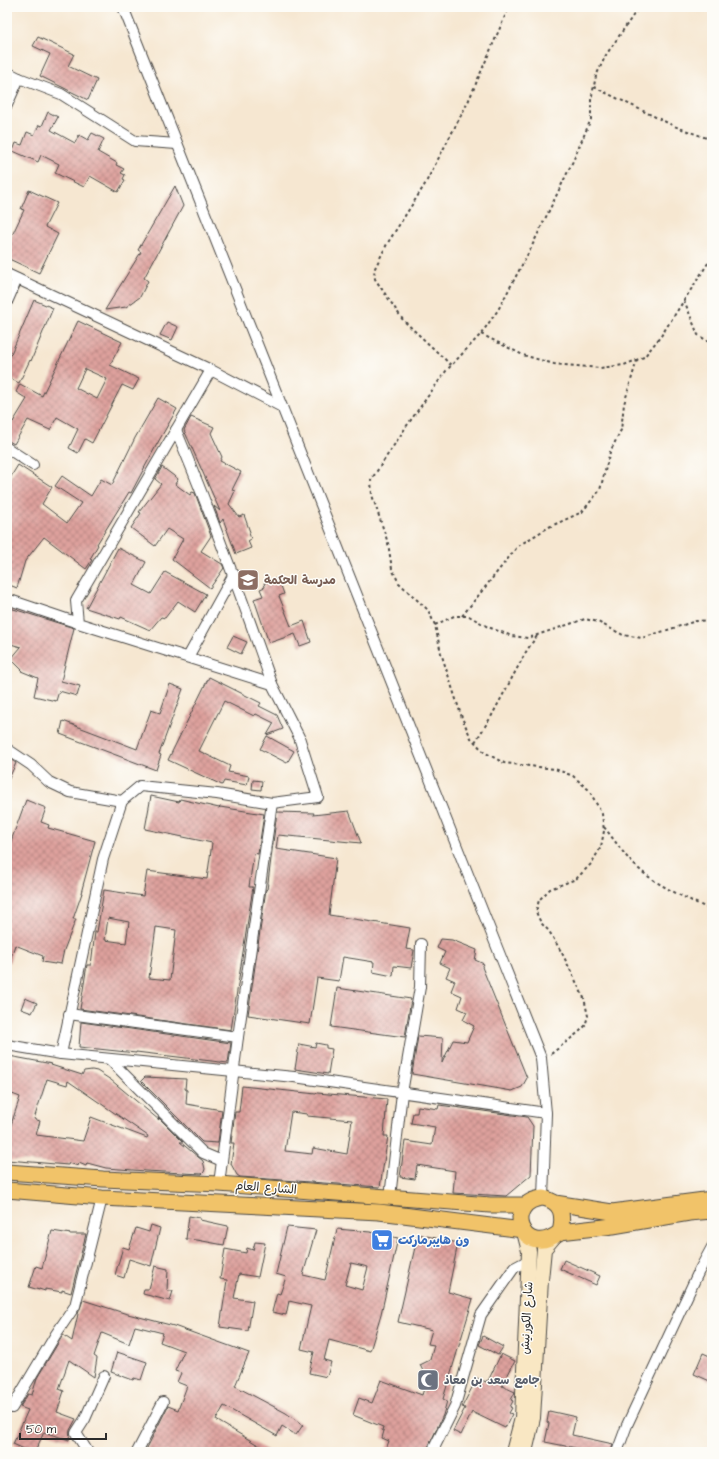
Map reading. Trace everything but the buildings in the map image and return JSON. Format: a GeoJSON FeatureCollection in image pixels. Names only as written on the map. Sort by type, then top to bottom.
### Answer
{"type":"FeatureCollection","features":[{"type":"Feature","properties":{"kind":"main road","name":"الشارع العام"},"geometry":{"type":"LineString","coordinates":[[7,1172],[103,1179],[219,1184],[490,1205],[525,1205]]}},
{"type":"Feature","properties":{"kind":"main road","name":"الشارع العام"},"geometry":{"type":"LineString","coordinates":[[7,1190],[102,1198],[379,1212],[524,1231]]}},
{"type":"Feature","properties":{"kind":"main road"},"geometry":{"type":"LineString","coordinates":[[379,1212],[385,1197]]}},
{"type":"Feature","properties":{"kind":"main road"},"geometry":{"type":"LineString","coordinates":[[712,1199],[612,1212],[549,1200],[536,1199],[525,1205],[520,1218],[524,1231],[530,1238],[538,1241],[546,1240],[557,1235],[689,1213],[712,1211]]}},
{"type":"Feature","properties":{"kind":"main road"},"geometry":{"type":"LineString","coordinates":[[549,1200],[562,1212],[563,1218],[557,1235]]}},
{"type":"Feature","properties":{"kind":"main road","name":"شارع الكورنيش"},"geometry":{"type":"LineString","coordinates":[[513,1452],[522,1418],[530,1251],[524,1231]]}},
{"type":"Feature","properties":{"kind":"main road","name":"شارع الكورنيش"},"geometry":{"type":"LineString","coordinates":[[525,1452],[533,1418],[544,1249],[557,1235]]}},
{"type":"Feature","properties":{"kind":"street"},"geometry":{"type":"LineString","coordinates":[[123,7],[535,1043],[541,1062],[546,1113],[549,1200]]}},
{"type":"Feature","properties":{"kind":"street"},"geometry":{"type":"LineString","coordinates":[[7,72],[61,94],[135,141],[177,144]]}},
{"type":"Feature","properties":{"kind":"street"},"geometry":{"type":"LineString","coordinates":[[7,105],[19,78]]}},
{"type":"Feature","properties":{"kind":"street"},"geometry":{"type":"LineString","coordinates":[[7,274],[211,370],[282,407]]}},
{"type":"Feature","properties":{"kind":"street"},"geometry":{"type":"LineString","coordinates":[[7,302],[17,279]]}},
{"type":"Feature","properties":{"kind":"street"},"geometry":{"type":"LineString","coordinates":[[78,623],[76,601],[211,370]]}},
{"type":"Feature","properties":{"kind":"street"},"geometry":{"type":"LineString","coordinates":[[61,1054],[103,859],[122,801],[140,786],[217,794],[272,803],[318,796],[299,737],[272,684],[234,574],[176,430]]}},
{"type":"Feature","properties":{"kind":"street"},"geometry":{"type":"LineString","coordinates":[[7,448],[33,465]]}},
{"type":"Feature","properties":{"kind":"street"},"geometry":{"type":"LineString","coordinates":[[188,657],[234,574]]}},
{"type":"Feature","properties":{"kind":"street"},"geometry":{"type":"LineString","coordinates":[[7,599],[272,684]]}},
{"type":"Feature","properties":{"kind":"street"},"geometry":{"type":"LineString","coordinates":[[7,750],[31,765],[49,782],[70,792],[122,801]]}},
{"type":"Feature","properties":{"kind":"street"},"geometry":{"type":"LineString","coordinates":[[219,1184],[233,1072],[272,803]]}},
{"type":"Feature","properties":{"kind":"street"},"geometry":{"type":"LineString","coordinates":[[385,1197],[420,987],[421,944]]}},
{"type":"Feature","properties":{"kind":"street"},"geometry":{"type":"LineString","coordinates":[[69,1014],[238,1037]]}},
{"type":"Feature","properties":{"kind":"street"},"geometry":{"type":"LineString","coordinates":[[7,1045],[61,1054],[294,1077],[546,1113]]}},
{"type":"Feature","properties":{"kind":"street"},"geometry":{"type":"LineString","coordinates":[[109,1059],[203,1154],[222,1161]]}},
{"type":"Feature","properties":{"kind":"street"},"geometry":{"type":"LineString","coordinates":[[12,1408],[56,1334],[75,1306],[102,1198]]}},
{"type":"Feature","properties":{"kind":"street"},"geometry":{"type":"LineString","coordinates":[[617,1452],[627,1425],[699,1271],[712,1247]]}},
{"type":"Feature","properties":{"kind":"street"},"geometry":{"type":"LineString","coordinates":[[432,1452],[455,1406],[481,1315],[514,1268],[529,1260]]}},
{"type":"Feature","properties":{"kind":"street"},"geometry":{"type":"LineString","coordinates":[[88,1452],[76,1432],[85,1419],[104,1376]]}},
{"type":"Feature","properties":{"kind":"street"},"geometry":{"type":"LineString","coordinates":[[137,1452],[163,1402]]}},
{"type":"Feature","properties":{"kind":"path"},"geometry":{"type":"LineString","coordinates":[[451,366],[403,320],[374,278],[374,270],[387,244],[424,186],[468,102],[509,7]]}},
{"type":"Feature","properties":{"kind":"path"},"geometry":{"type":"LineString","coordinates":[[541,1062],[579,1032],[585,1026],[588,1016],[584,998],[562,953],[549,931],[541,923],[536,912],[539,900],[550,889],[576,879],[591,864],[601,847],[604,831],[602,814],[589,790],[573,776],[555,769],[504,763],[484,752],[471,738],[462,718],[441,653],[435,625],[428,610],[399,583],[392,569],[388,543],[372,495],[371,480],[408,424],[446,371],[480,334],[498,310],[531,248],[573,161],[591,119],[591,100],[596,76],[606,55],[639,7]]}},
{"type":"Feature","properties":{"kind":"path"},"geometry":{"type":"LineString","coordinates":[[594,87],[674,126],[712,140]]}},
{"type":"Feature","properties":{"kind":"path"},"geometry":{"type":"LineString","coordinates":[[480,334],[523,355],[554,364],[600,368],[624,365],[644,357],[661,336],[712,257]]}},
{"type":"Feature","properties":{"kind":"path"},"geometry":{"type":"LineString","coordinates":[[684,300],[698,334],[712,344]]}},
{"type":"Feature","properties":{"kind":"path"},"geometry":{"type":"LineString","coordinates":[[462,616],[518,546],[549,527],[582,512],[600,490],[610,452],[621,430],[624,404],[637,360]]}},
{"type":"Feature","properties":{"kind":"path"},"geometry":{"type":"LineString","coordinates":[[435,625],[454,616],[469,616],[488,627],[512,636],[528,638],[585,619],[598,622],[623,635],[642,638],[696,621],[712,620]]}},
{"type":"Feature","properties":{"kind":"path"},"geometry":{"type":"LineString","coordinates":[[474,742],[491,717],[527,650],[538,635]]}},
{"type":"Feature","properties":{"kind":"path"},"geometry":{"type":"LineString","coordinates":[[604,826],[627,858],[648,876],[671,891],[709,909]]}},
{"type":"Feature","properties":{"kind":"place","name":"مدرسة الحكمة"},"geometry":{"type":"Point","coordinates":[248,580]}},
{"type":"Feature","properties":{"kind":"place","name":"ون هايبرماركت"},"geometry":{"type":"Point","coordinates":[382,1240]}},
{"type":"Feature","properties":{"kind":"place","name":"جامع سعد بن معاذ"},"geometry":{"type":"Point","coordinates":[428,1380]}}]}
